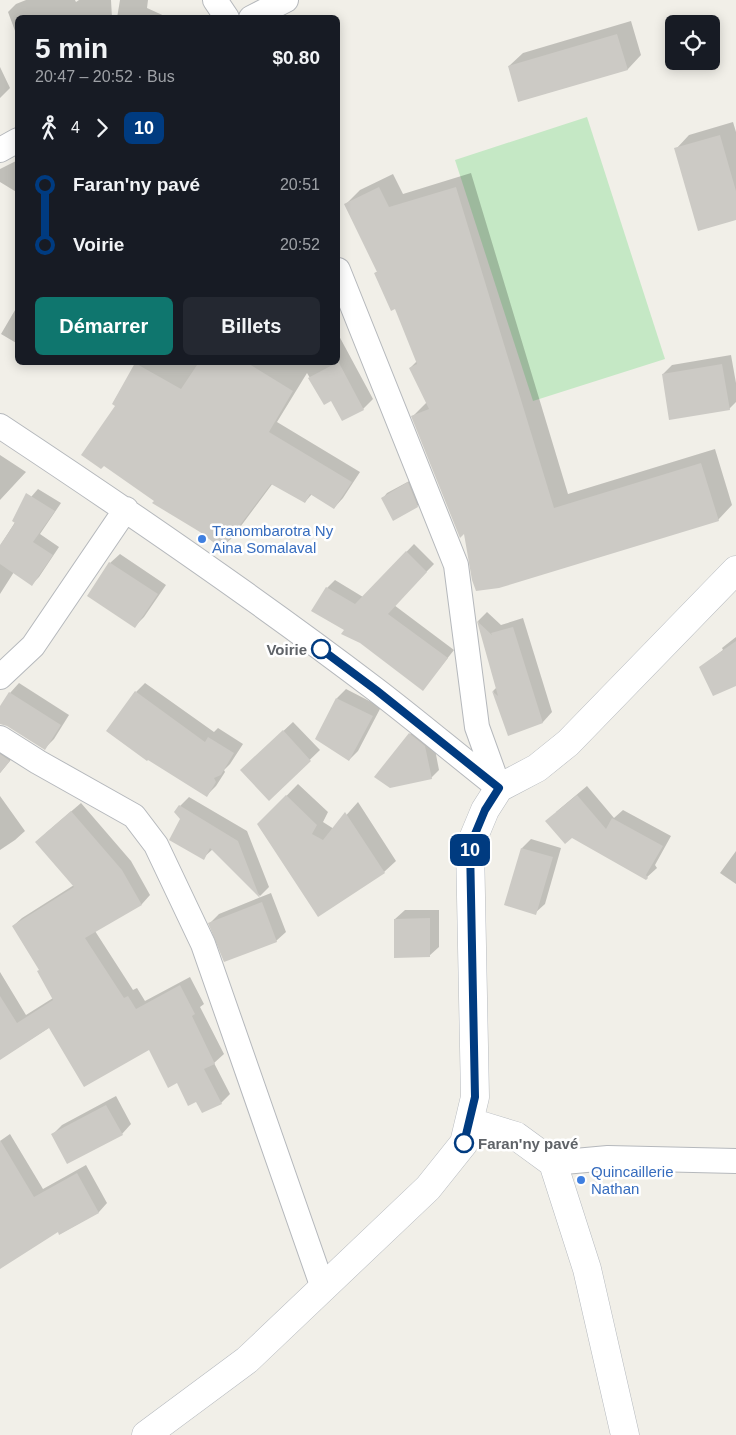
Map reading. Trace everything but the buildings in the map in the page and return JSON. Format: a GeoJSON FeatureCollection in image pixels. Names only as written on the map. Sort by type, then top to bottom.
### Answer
{"type":"FeatureCollection","features":[{"type":"Feature","properties":{"kind":"main road"},"geometry":{"type":"LineString","coordinates":[[146,1435],[247,1360],[428,1188],[464,1143],[475,1097],[470,846],[485,810],[499,788],[537,768],[568,743],[736,570]]}},
{"type":"Feature","properties":{"kind":"main road"},"geometry":{"type":"LineString","coordinates":[[470,1122],[516,1136],[553,1163],[587,1269],[625,1435]]}},
{"type":"Feature","properties":{"kind":"street"},"geometry":{"type":"LineString","coordinates":[[215,0],[225,15]]}},
{"type":"Feature","properties":{"kind":"street"},"geometry":{"type":"LineString","coordinates":[[257,15],[286,0]]}},
{"type":"Feature","properties":{"kind":"street"},"geometry":{"type":"LineString","coordinates":[[0,150],[15,142]]}},
{"type":"Feature","properties":{"kind":"street"},"geometry":{"type":"LineString","coordinates":[[340,275],[456,565],[477,727],[499,788]]}},
{"type":"Feature","properties":{"kind":"street"},"geometry":{"type":"LineString","coordinates":[[0,426],[126,509],[319,648],[376,690],[499,788]]}},
{"type":"Feature","properties":{"kind":"street"},"geometry":{"type":"LineString","coordinates":[[0,677],[33,646],[126,509]]}},
{"type":"Feature","properties":{"kind":"street"},"geometry":{"type":"LineString","coordinates":[[0,738],[38,762],[134,816],[156,845],[203,944],[324,1288]]}},
{"type":"Feature","properties":{"kind":"street"},"geometry":{"type":"LineString","coordinates":[[553,1163],[608,1158],[736,1161]]}},
{"type":"Feature","properties":{"kind":"green space"},"geometry":{"type":"Polygon","coordinates":[[[587,117],[665,359],[533,401],[455,160],[587,117]]]}},
{"type":"Feature","properties":{"kind":"bus line","name":"10"},"geometry":{"type":"LineString","coordinates":[[321,649],[376,690],[499,788],[485,810],[470,846],[475,1097],[464,1143]]}},
{"type":"Feature","properties":{"kind":"place","name":"Tranombarotra Ny Aina Somalaval"},"geometry":{"type":"Point","coordinates":[202,539]}},
{"type":"Feature","properties":{"kind":"place","name":"Voirie"},"geometry":{"type":"Point","coordinates":[321,649]}},
{"type":"Feature","properties":{"kind":"place","name":"Faran'ny pavé"},"geometry":{"type":"Point","coordinates":[464,1143]}},
{"type":"Feature","properties":{"kind":"place","name":"Quincaillerie Nathan"},"geometry":{"type":"Point","coordinates":[581,1180]}}]}
